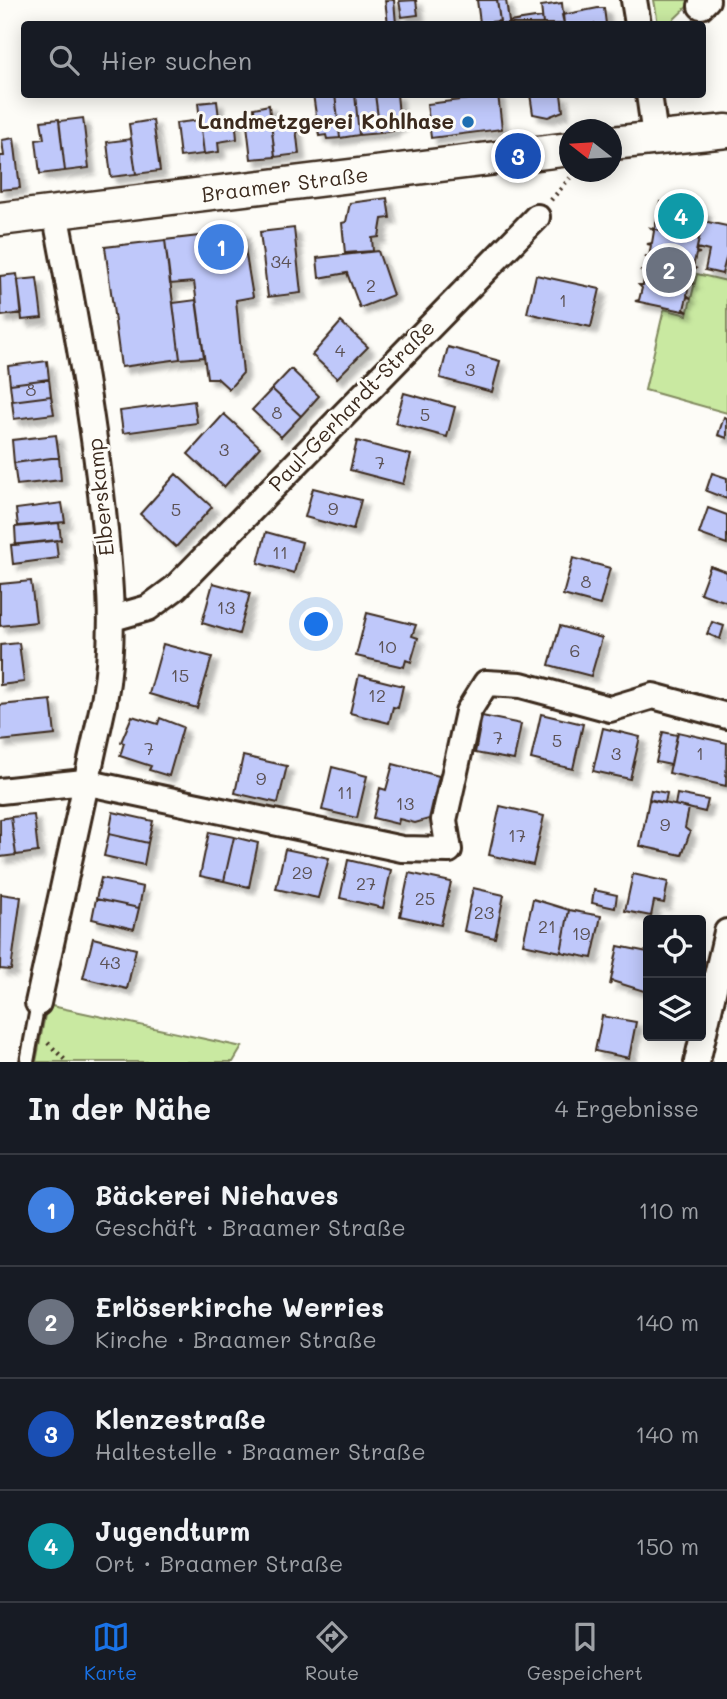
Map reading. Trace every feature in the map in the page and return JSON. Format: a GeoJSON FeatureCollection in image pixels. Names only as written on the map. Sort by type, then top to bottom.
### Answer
{"type":"FeatureCollection","features":[{"type":"Feature","properties":{"kind":"street"},"geometry":{"type":"LineString","coordinates":[[634,0],[638,21]]}},
{"type":"Feature","properties":{"kind":"street"},"geometry":{"type":"LineString","coordinates":[[650,98],[655,136]]}},
{"type":"Feature","properties":{"kind":"street"},"geometry":{"type":"LineString","coordinates":[[622,141],[727,131]]}},
{"type":"Feature","properties":{"kind":"street","name":"Braamer Straße"},"geometry":{"type":"LineString","coordinates":[[0,219],[559,150]]}},
{"type":"Feature","properties":{"kind":"street","name":"Elberskamp"},"geometry":{"type":"LineString","coordinates":[[38,1003],[111,662],[113,618],[93,418],[55,212]]}},
{"type":"Feature","properties":{"kind":"street","name":"Paul-Gerhardt-Straße"},"geometry":{"type":"LineString","coordinates":[[113,618],[148,608],[175,589],[537,217]]}},
{"type":"Feature","properties":{"kind":"street"},"geometry":{"type":"LineString","coordinates":[[0,791],[84,782],[402,849],[449,850],[444,820],[468,712],[486,683],[521,685],[610,709],[653,696],[727,716]]}},
{"type":"Feature","properties":{"kind":"street"},"geometry":{"type":"LineString","coordinates":[[697,1062],[727,932]]}},
{"type":"Feature","properties":{"kind":"lane"},"geometry":{"type":"LineString","coordinates":[[27,1062],[38,1003]]}},
{"type":"Feature","properties":{"kind":"path"},"geometry":{"type":"LineString","coordinates":[[537,217],[567,182]]}},
{"type":"Feature","properties":{"kind":"green space"},"geometry":{"type":"Polygon","coordinates":[[[654,0],[694,0],[672,21],[658,21],[654,0]]]}},
{"type":"Feature","properties":{"kind":"green space"},"geometry":{"type":"Polygon","coordinates":[[[697,274],[727,281],[727,413],[645,390],[664,309],[687,315],[697,274]]]}},
{"type":"Feature","properties":{"kind":"green space"},"geometry":{"type":"Polygon","coordinates":[[[47,1005],[242,1047],[233,1062],[36,1062],[47,1005]]]}},
{"type":"Feature","properties":{"kind":"building"},"geometry":{"type":"Polygon","coordinates":[[[385,0],[394,0],[396,21],[388,21],[385,0]]]}},
{"type":"Feature","properties":{"kind":"building"},"geometry":{"type":"Polygon","coordinates":[[[416,0],[418,15],[402,17],[399,1],[416,0]]]}},
{"type":"Feature","properties":{"kind":"building"},"geometry":{"type":"Polygon","coordinates":[[[477,0],[497,0],[500,21],[480,21],[477,0]]]}},
{"type":"Feature","properties":{"kind":"building"},"geometry":{"type":"Polygon","coordinates":[[[497,0],[506,0],[509,21],[500,21],[497,0]]]}},
{"type":"Feature","properties":{"kind":"building"},"geometry":{"type":"Polygon","coordinates":[[[562,3],[564,21],[543,21],[541,6],[562,3]]]}},
{"type":"Feature","properties":{"kind":"building"},"geometry":{"type":"Polygon","coordinates":[[[604,8],[606,21],[563,21],[562,15],[604,8]]]}},
{"type":"Feature","properties":{"kind":"building"},"geometry":{"type":"Polygon","coordinates":[[[542,17],[543,21],[516,21],[542,17]]]}},
{"type":"Feature","properties":{"kind":"building"},"geometry":{"type":"Polygon","coordinates":[[[314,98],[335,98],[340,138],[327,139],[326,135],[319,136],[314,98]]]}},
{"type":"Feature","properties":{"kind":"building"},"geometry":{"type":"Polygon","coordinates":[[[335,98],[355,98],[359,135],[340,138],[335,98]]]}},
{"type":"Feature","properties":{"kind":"building"},"geometry":{"type":"Polygon","coordinates":[[[355,98],[376,98],[380,133],[359,135],[355,98]]]}},
{"type":"Feature","properties":{"kind":"building"},"geometry":{"type":"Polygon","coordinates":[[[376,98],[397,98],[400,126],[393,127],[393,131],[380,133],[376,98]]]}},
{"type":"Feature","properties":{"kind":"building"},"geometry":{"type":"Polygon","coordinates":[[[498,98],[502,129],[431,138],[427,104],[498,98]]]}},
{"type":"Feature","properties":{"kind":"building"},"geometry":{"type":"Polygon","coordinates":[[[531,98],[561,98],[563,111],[548,117],[533,114],[531,98]]]}},
{"type":"Feature","properties":{"kind":"building"},"geometry":{"type":"Polygon","coordinates":[[[217,101],[219,118],[235,116],[237,139],[218,142],[219,152],[204,154],[198,103],[217,101]]]}},
{"type":"Feature","properties":{"kind":"building"},"geometry":{"type":"Polygon","coordinates":[[[269,105],[275,157],[251,159],[247,125],[255,124],[254,108],[269,105]]]}},
{"type":"Feature","properties":{"kind":"building"},"geometry":{"type":"Polygon","coordinates":[[[83,118],[89,168],[65,171],[59,121],[83,118]]]}},
{"type":"Feature","properties":{"kind":"building"},"geometry":{"type":"Polygon","coordinates":[[[59,119],[65,171],[40,174],[36,140],[44,139],[41,121],[59,119]]]}},
{"type":"Feature","properties":{"kind":"building"},"geometry":{"type":"Polygon","coordinates":[[[295,119],[299,154],[275,157],[271,122],[295,119]]]}},
{"type":"Feature","properties":{"kind":"building"},"geometry":{"type":"Polygon","coordinates":[[[153,120],[160,171],[136,174],[129,124],[153,120]]]}},
{"type":"Feature","properties":{"kind":"building"},"geometry":{"type":"Polygon","coordinates":[[[200,120],[204,154],[180,157],[176,123],[200,120]]]}},
{"type":"Feature","properties":{"kind":"building"},"geometry":{"type":"Polygon","coordinates":[[[14,138],[20,188],[0,190],[0,156],[4,156],[2,140],[14,138]]]}},
{"type":"Feature","properties":{"kind":"building"},"geometry":{"type":"Polygon","coordinates":[[[131,139],[136,174],[111,177],[107,142],[131,139]]]}},
{"type":"Feature","properties":{"kind":"building"},"geometry":{"type":"Polygon","coordinates":[[[387,198],[390,218],[382,219],[379,237],[372,238],[373,251],[345,253],[342,223],[346,222],[350,203],[387,198]]]}},
{"type":"Feature","properties":{"kind":"building"},"geometry":{"type":"Polygon","coordinates":[[[660,202],[705,211],[699,238],[655,229],[660,202]]]}},
{"type":"Feature","properties":{"kind":"building"},"geometry":{"type":"Polygon","coordinates":[[[703,221],[727,226],[727,255],[722,274],[705,270],[709,251],[697,248],[703,221]]]}},
{"type":"Feature","properties":{"kind":"building"},"geometry":{"type":"Polygon","coordinates":[[[294,228],[301,293],[268,297],[260,232],[294,228]]]}},
{"type":"Feature","properties":{"kind":"building"},"geometry":{"type":"Polygon","coordinates":[[[651,228],[699,238],[696,252],[700,253],[696,254],[693,267],[697,269],[692,268],[690,281],[694,284],[689,283],[687,295],[691,298],[687,297],[684,309],[688,312],[635,301],[639,300],[642,288],[639,285],[643,285],[645,273],[642,271],[646,271],[649,259],[645,256],[649,257],[651,245],[647,244],[652,243],[654,231],[651,228]]]}},
{"type":"Feature","properties":{"kind":"building"},"geometry":{"type":"Polygon","coordinates":[[[242,231],[253,297],[236,300],[243,373],[229,389],[217,378],[207,378],[194,282],[170,284],[165,240],[242,231]]]}},
{"type":"Feature","properties":{"kind":"building"},"geometry":{"type":"Polygon","coordinates":[[[165,240],[180,359],[121,367],[105,247],[165,240]]]}},
{"type":"Feature","properties":{"kind":"building"},"geometry":{"type":"Polygon","coordinates":[[[378,251],[393,295],[360,308],[347,273],[319,278],[317,258],[378,251]]]}},
{"type":"Feature","properties":{"kind":"building"},"geometry":{"type":"Polygon","coordinates":[[[17,274],[22,313],[1,316],[0,276],[17,274]]]}},
{"type":"Feature","properties":{"kind":"building"},"geometry":{"type":"Polygon","coordinates":[[[536,275],[600,289],[591,327],[527,313],[536,275]]]}},
{"type":"Feature","properties":{"kind":"building"},"geometry":{"type":"Polygon","coordinates":[[[37,278],[42,318],[22,320],[18,280],[37,278]]]}},
{"type":"Feature","properties":{"kind":"building"},"geometry":{"type":"Polygon","coordinates":[[[196,300],[204,357],[180,359],[173,303],[196,300]]]}},
{"type":"Feature","properties":{"kind":"building"},"geometry":{"type":"Polygon","coordinates":[[[341,322],[368,347],[337,378],[312,355],[341,322]]]}},
{"type":"Feature","properties":{"kind":"building"},"geometry":{"type":"Polygon","coordinates":[[[448,347],[500,361],[492,392],[440,378],[448,347]]]}},
{"type":"Feature","properties":{"kind":"building"},"geometry":{"type":"Polygon","coordinates":[[[47,361],[49,379],[10,384],[8,366],[47,361]]]}},
{"type":"Feature","properties":{"kind":"building"},"geometry":{"type":"Polygon","coordinates":[[[291,369],[319,396],[301,416],[272,389],[291,369]]]}},
{"type":"Feature","properties":{"kind":"building"},"geometry":{"type":"Polygon","coordinates":[[[49,379],[51,396],[12,401],[10,384],[49,379]]]}},
{"type":"Feature","properties":{"kind":"building"},"geometry":{"type":"Polygon","coordinates":[[[272,389],[301,416],[281,437],[252,410],[272,389]]]}},
{"type":"Feature","properties":{"kind":"building"},"geometry":{"type":"Polygon","coordinates":[[[404,393],[455,407],[447,437],[395,423],[404,393]]]}},
{"type":"Feature","properties":{"kind":"building"},"geometry":{"type":"Polygon","coordinates":[[[51,396],[54,414],[14,419],[12,401],[51,396]]]}},
{"type":"Feature","properties":{"kind":"building"},"geometry":{"type":"Polygon","coordinates":[[[194,401],[197,423],[123,433],[120,411],[194,401]]]}},
{"type":"Feature","properties":{"kind":"building"},"geometry":{"type":"Polygon","coordinates":[[[224,414],[260,447],[224,487],[188,454],[224,414]]]}},
{"type":"Feature","properties":{"kind":"building"},"geometry":{"type":"Polygon","coordinates":[[[724,417],[727,418],[727,438],[718,435],[724,417]]]}},
{"type":"Feature","properties":{"kind":"building"},"geometry":{"type":"Polygon","coordinates":[[[56,435],[59,457],[14,463],[12,440],[56,435]]]}},
{"type":"Feature","properties":{"kind":"building"},"geometry":{"type":"Polygon","coordinates":[[[357,441],[411,455],[403,484],[350,470],[357,441]]]}},
{"type":"Feature","properties":{"kind":"building"},"geometry":{"type":"Polygon","coordinates":[[[59,457],[61,480],[17,485],[14,463],[59,457]]]}},
{"type":"Feature","properties":{"kind":"building"},"geometry":{"type":"Polygon","coordinates":[[[712,473],[727,478],[727,499],[706,491],[712,473]]]}},
{"type":"Feature","properties":{"kind":"building"},"geometry":{"type":"Polygon","coordinates":[[[176,474],[212,507],[176,547],[140,514],[176,474]]]}},
{"type":"Feature","properties":{"kind":"building"},"geometry":{"type":"Polygon","coordinates":[[[313,488],[361,500],[353,530],[305,517],[313,488]]]}},
{"type":"Feature","properties":{"kind":"building"},"geometry":{"type":"Polygon","coordinates":[[[62,503],[65,522],[18,526],[16,509],[62,503]]]}},
{"type":"Feature","properties":{"kind":"building"},"geometry":{"type":"Polygon","coordinates":[[[708,508],[727,515],[727,544],[699,534],[708,508]]]}},
{"type":"Feature","properties":{"kind":"building"},"geometry":{"type":"Polygon","coordinates":[[[59,523],[61,540],[16,545],[15,527],[59,523]]]}},
{"type":"Feature","properties":{"kind":"building"},"geometry":{"type":"Polygon","coordinates":[[[266,532],[302,542],[294,573],[258,563],[266,532]]]}},
{"type":"Feature","properties":{"kind":"building"},"geometry":{"type":"Polygon","coordinates":[[[56,540],[58,558],[13,564],[11,545],[56,540]]]}},
{"type":"Feature","properties":{"kind":"building"},"geometry":{"type":"Polygon","coordinates":[[[573,558],[610,568],[600,605],[563,595],[573,558]]]}},
{"type":"Feature","properties":{"kind":"building"},"geometry":{"type":"Polygon","coordinates":[[[710,566],[727,572],[727,602],[700,593],[710,566]]]}},
{"type":"Feature","properties":{"kind":"building"},"geometry":{"type":"Polygon","coordinates":[[[31,581],[36,622],[0,626],[0,584],[31,581]]]}},
{"type":"Feature","properties":{"kind":"building"},"geometry":{"type":"Polygon","coordinates":[[[213,583],[250,593],[239,634],[202,623],[213,583]]]}},
{"type":"Feature","properties":{"kind":"building"},"geometry":{"type":"Polygon","coordinates":[[[367,613],[416,625],[412,636],[418,638],[411,662],[406,660],[404,667],[356,656],[367,613]]]}},
{"type":"Feature","properties":{"kind":"building"},"geometry":{"type":"Polygon","coordinates":[[[712,622],[724,626],[720,639],[707,634],[712,622]]]}},
{"type":"Feature","properties":{"kind":"building"},"geometry":{"type":"Polygon","coordinates":[[[560,626],[602,638],[591,676],[549,665],[560,626]]]}},
{"type":"Feature","properties":{"kind":"building"},"geometry":{"type":"Polygon","coordinates":[[[19,643],[24,682],[0,685],[0,645],[19,643]]]}},
{"type":"Feature","properties":{"kind":"building"},"geometry":{"type":"Polygon","coordinates":[[[163,644],[212,657],[197,708],[149,694],[163,644]]]}},
{"type":"Feature","properties":{"kind":"building"},"geometry":{"type":"Polygon","coordinates":[[[359,675],[403,686],[398,708],[393,707],[389,723],[350,713],[359,675]]]}},
{"type":"Feature","properties":{"kind":"building"},"geometry":{"type":"Polygon","coordinates":[[[51,700],[55,735],[0,741],[0,705],[51,700]]]}},
{"type":"Feature","properties":{"kind":"building"},"geometry":{"type":"Polygon","coordinates":[[[541,714],[583,724],[573,769],[531,759],[541,714]]]}},
{"type":"Feature","properties":{"kind":"building"},"geometry":{"type":"Polygon","coordinates":[[[132,716],[158,724],[160,718],[183,727],[169,776],[149,770],[151,766],[120,756],[124,743],[121,742],[132,716]]]}},
{"type":"Feature","properties":{"kind":"building"},"geometry":{"type":"Polygon","coordinates":[[[482,716],[521,724],[514,760],[475,753],[482,716]]]}},
{"type":"Feature","properties":{"kind":"building"},"geometry":{"type":"Polygon","coordinates":[[[603,728],[640,737],[630,779],[593,771],[603,728]]]}},
{"type":"Feature","properties":{"kind":"building"},"geometry":{"type":"Polygon","coordinates":[[[663,732],[677,735],[671,765],[656,762],[663,732]]]}},
{"type":"Feature","properties":{"kind":"building"},"geometry":{"type":"Polygon","coordinates":[[[678,732],[727,743],[726,786],[669,773],[678,732]]]}},
{"type":"Feature","properties":{"kind":"building"},"geometry":{"type":"Polygon","coordinates":[[[243,756],[287,766],[278,803],[235,793],[243,756]]]}},
{"type":"Feature","properties":{"kind":"building"},"geometry":{"type":"Polygon","coordinates":[[[393,764],[439,776],[429,819],[415,823],[399,819],[398,824],[373,818],[380,788],[386,790],[393,764]]]}},
{"type":"Feature","properties":{"kind":"building"},"geometry":{"type":"Polygon","coordinates":[[[332,767],[367,776],[357,818],[322,810],[332,767]]]}},
{"type":"Feature","properties":{"kind":"building"},"geometry":{"type":"Polygon","coordinates":[[[651,790],[667,793],[665,803],[649,799],[651,790]]]}},
{"type":"Feature","properties":{"kind":"building"},"geometry":{"type":"Polygon","coordinates":[[[677,794],[708,800],[705,812],[675,805],[677,794]]]}},
{"type":"Feature","properties":{"kind":"building"},"geometry":{"type":"Polygon","coordinates":[[[649,800],[689,808],[685,828],[690,832],[682,855],[640,846],[649,800]]]}},
{"type":"Feature","properties":{"kind":"building"},"geometry":{"type":"Polygon","coordinates":[[[500,806],[544,816],[533,865],[489,855],[500,806]]]}},
{"type":"Feature","properties":{"kind":"building"},"geometry":{"type":"Polygon","coordinates":[[[113,812],[153,821],[148,843],[109,834],[113,812]]]}},
{"type":"Feature","properties":{"kind":"building"},"geometry":{"type":"Polygon","coordinates":[[[34,815],[38,852],[16,855],[11,817],[34,815]]]}},
{"type":"Feature","properties":{"kind":"building"},"geometry":{"type":"Polygon","coordinates":[[[11,817],[16,855],[0,857],[0,819],[11,817]]]}},
{"type":"Feature","properties":{"kind":"building"},"geometry":{"type":"Polygon","coordinates":[[[209,832],[234,837],[224,881],[200,876],[209,832]]]}},
{"type":"Feature","properties":{"kind":"building"},"geometry":{"type":"Polygon","coordinates":[[[109,834],[148,843],[144,865],[104,856],[109,834]]]}},
{"type":"Feature","properties":{"kind":"building"},"geometry":{"type":"Polygon","coordinates":[[[234,837],[258,843],[249,887],[224,881],[234,837]]]}},
{"type":"Feature","properties":{"kind":"building"},"geometry":{"type":"Polygon","coordinates":[[[285,849],[329,858],[318,898],[276,889],[285,849]]]}},
{"type":"Feature","properties":{"kind":"building"},"geometry":{"type":"Polygon","coordinates":[[[348,860],[391,870],[383,908],[340,898],[348,860]]]}},
{"type":"Feature","properties":{"kind":"building"},"geometry":{"type":"Polygon","coordinates":[[[409,873],[451,882],[441,925],[400,916],[409,873]]]}},
{"type":"Feature","properties":{"kind":"building"},"geometry":{"type":"Polygon","coordinates":[[[633,874],[668,882],[664,903],[654,901],[651,915],[625,911],[633,874]]]}},
{"type":"Feature","properties":{"kind":"building"},"geometry":{"type":"Polygon","coordinates":[[[101,878],[143,887],[139,908],[96,899],[101,878]]]}},
{"type":"Feature","properties":{"kind":"building"},"geometry":{"type":"Polygon","coordinates":[[[473,888],[504,895],[495,938],[464,931],[473,888]]]}},
{"type":"Feature","properties":{"kind":"building"},"geometry":{"type":"Polygon","coordinates":[[[594,890],[617,895],[615,908],[592,903],[594,890]]]}},
{"type":"Feature","properties":{"kind":"building"},"geometry":{"type":"Polygon","coordinates":[[[1,894],[21,897],[11,970],[0,969],[1,894]]]}},
{"type":"Feature","properties":{"kind":"building"},"geometry":{"type":"Polygon","coordinates":[[[96,899],[139,908],[134,929],[92,919],[96,899]]]}},
{"type":"Feature","properties":{"kind":"building"},"geometry":{"type":"Polygon","coordinates":[[[533,899],[569,910],[561,952],[523,944],[533,899]]]}},
{"type":"Feature","properties":{"kind":"building"},"geometry":{"type":"Polygon","coordinates":[[[569,910],[601,916],[592,958],[561,952],[569,910]]]}},
{"type":"Feature","properties":{"kind":"building"},"geometry":{"type":"Polygon","coordinates":[[[93,938],[136,949],[127,989],[83,978],[93,938]]]}},
{"type":"Feature","properties":{"kind":"building"},"geometry":{"type":"Polygon","coordinates":[[[618,946],[643,951],[643,991],[612,981],[610,985],[618,946]]]}},
{"type":"Feature","properties":{"kind":"building"},"geometry":{"type":"Polygon","coordinates":[[[602,1016],[636,1022],[629,1058],[595,1051],[602,1016]]]}},
{"type":"Feature","properties":{"kind":"place","name":"Landmetzgerei Kohlhase"},"geometry":{"type":"Point","coordinates":[468,122]}},
{"type":"Feature","properties":{"kind":"place","name":"Klenzestraße"},"geometry":{"type":"Point","coordinates":[518,156]}},
{"type":"Feature","properties":{"kind":"place","name":"Jugendturm"},"geometry":{"type":"Point","coordinates":[681,216]}},
{"type":"Feature","properties":{"kind":"place","name":"Bäckerei Niehaves"},"geometry":{"type":"Point","coordinates":[221,247]}},
{"type":"Feature","properties":{"kind":"place","name":"Erlöserkirche Werries"},"geometry":{"type":"Point","coordinates":[669,270]}}]}
